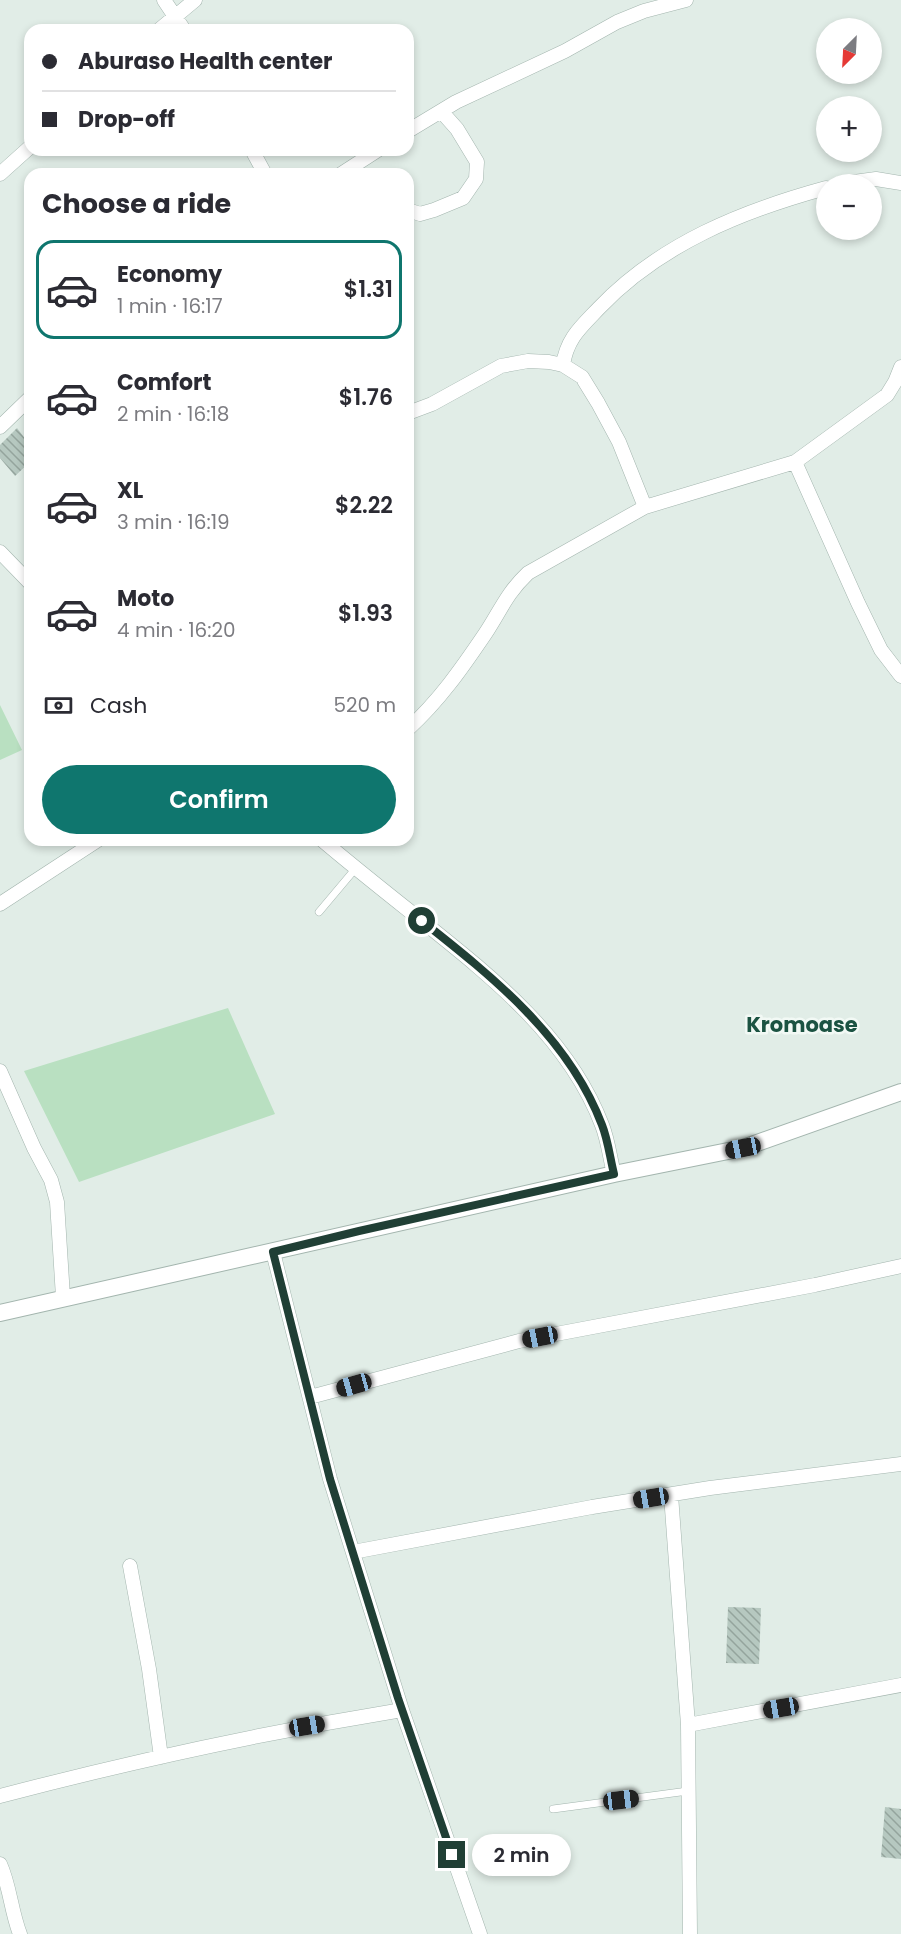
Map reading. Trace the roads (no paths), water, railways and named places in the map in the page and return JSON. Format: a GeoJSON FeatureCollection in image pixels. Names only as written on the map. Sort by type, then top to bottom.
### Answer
{"type":"FeatureCollection","features":[{"type":"Feature","properties":{"kind":"street"},"geometry":{"type":"LineString","coordinates":[[164,0],[181,24]]}},
{"type":"Feature","properties":{"kind":"street"},"geometry":{"type":"LineString","coordinates":[[166,24],[195,0]]}},
{"type":"Feature","properties":{"kind":"street"},"geometry":{"type":"LineString","coordinates":[[414,127],[441,111],[565,51],[617,22],[644,10],[686,0]]}},
{"type":"Feature","properties":{"kind":"street"},"geometry":{"type":"LineString","coordinates":[[414,212],[420,214],[435,210],[463,198],[477,179],[477,162],[456,129],[441,111]]}},
{"type":"Feature","properties":{"kind":"street"},"geometry":{"type":"LineString","coordinates":[[0,174],[24,152]]}},
{"type":"Feature","properties":{"kind":"street"},"geometry":{"type":"LineString","coordinates":[[361,168],[372,156]]}},
{"type":"Feature","properties":{"kind":"street"},"geometry":{"type":"LineString","coordinates":[[882,180],[901,183]]}},
{"type":"Feature","properties":{"kind":"street"},"geometry":{"type":"LineString","coordinates":[[563,365],[572,336],[632,277],[671,249],[739,217],[816,191]]}},
{"type":"Feature","properties":{"kind":"street"},"geometry":{"type":"LineString","coordinates":[[414,411],[432,404],[501,366],[528,362],[563,365],[582,377],[598,402],[619,442],[645,507]]}},
{"type":"Feature","properties":{"kind":"street"},"geometry":{"type":"LineString","coordinates":[[414,723],[457,677],[514,587],[528,573],[645,507],[795,462],[887,395],[901,367]]}},
{"type":"Feature","properties":{"kind":"street"},"geometry":{"type":"LineString","coordinates":[[0,427],[24,404]]}},
{"type":"Feature","properties":{"kind":"street"},"geometry":{"type":"LineString","coordinates":[[795,462],[881,650],[901,676]]}},
{"type":"Feature","properties":{"kind":"street"},"geometry":{"type":"LineString","coordinates":[[0,552],[24,577]]}},
{"type":"Feature","properties":{"kind":"street"},"geometry":{"type":"LineString","coordinates":[[0,904],[89,846]]}},
{"type":"Feature","properties":{"kind":"street"},"geometry":{"type":"LineString","coordinates":[[329,846],[505,989],[540,1025],[579,1079],[602,1125],[614,1174]]}},
{"type":"Feature","properties":{"kind":"street"},"geometry":{"type":"LineString","coordinates":[[0,1071],[34,1148],[51,1180],[57,1202],[63,1297]]}},
{"type":"Feature","properties":{"kind":"street"},"geometry":{"type":"LineString","coordinates":[[0,1313],[614,1174],[743,1148],[901,1092]]}},
{"type":"Feature","properties":{"kind":"street"},"geometry":{"type":"LineString","coordinates":[[273,1252],[330,1479],[352,1552],[402,1710],[480,1934]]}},
{"type":"Feature","properties":{"kind":"street"},"geometry":{"type":"LineString","coordinates":[[310,1397],[519,1341],[814,1285],[901,1266]]}},
{"type":"Feature","properties":{"kind":"street"},"geometry":{"type":"LineString","coordinates":[[352,1552],[592,1507],[901,1464]]}},
{"type":"Feature","properties":{"kind":"street"},"geometry":{"type":"LineString","coordinates":[[671,1495],[688,1725],[690,1934]]}},
{"type":"Feature","properties":{"kind":"street"},"geometry":{"type":"LineString","coordinates":[[130,1566],[149,1669],[161,1757]]}},
{"type":"Feature","properties":{"kind":"street"},"geometry":{"type":"LineString","coordinates":[[688,1725],[901,1685]]}},
{"type":"Feature","properties":{"kind":"street"},"geometry":{"type":"LineString","coordinates":[[0,1796],[161,1757],[307,1726],[402,1710]]}},
{"type":"Feature","properties":{"kind":"street"},"geometry":{"type":"LineString","coordinates":[[0,1864],[20,1934]]}},
{"type":"Feature","properties":{"kind":"lane"},"geometry":{"type":"LineString","coordinates":[[319,912],[356,868]]}},
{"type":"Feature","properties":{"kind":"lane"},"geometry":{"type":"LineString","coordinates":[[553,1809],[688,1791]]}},
{"type":"Feature","properties":{"kind":"district","name":"Kromoase"},"geometry":{"type":"Point","coordinates":[802,1024]}}]}
